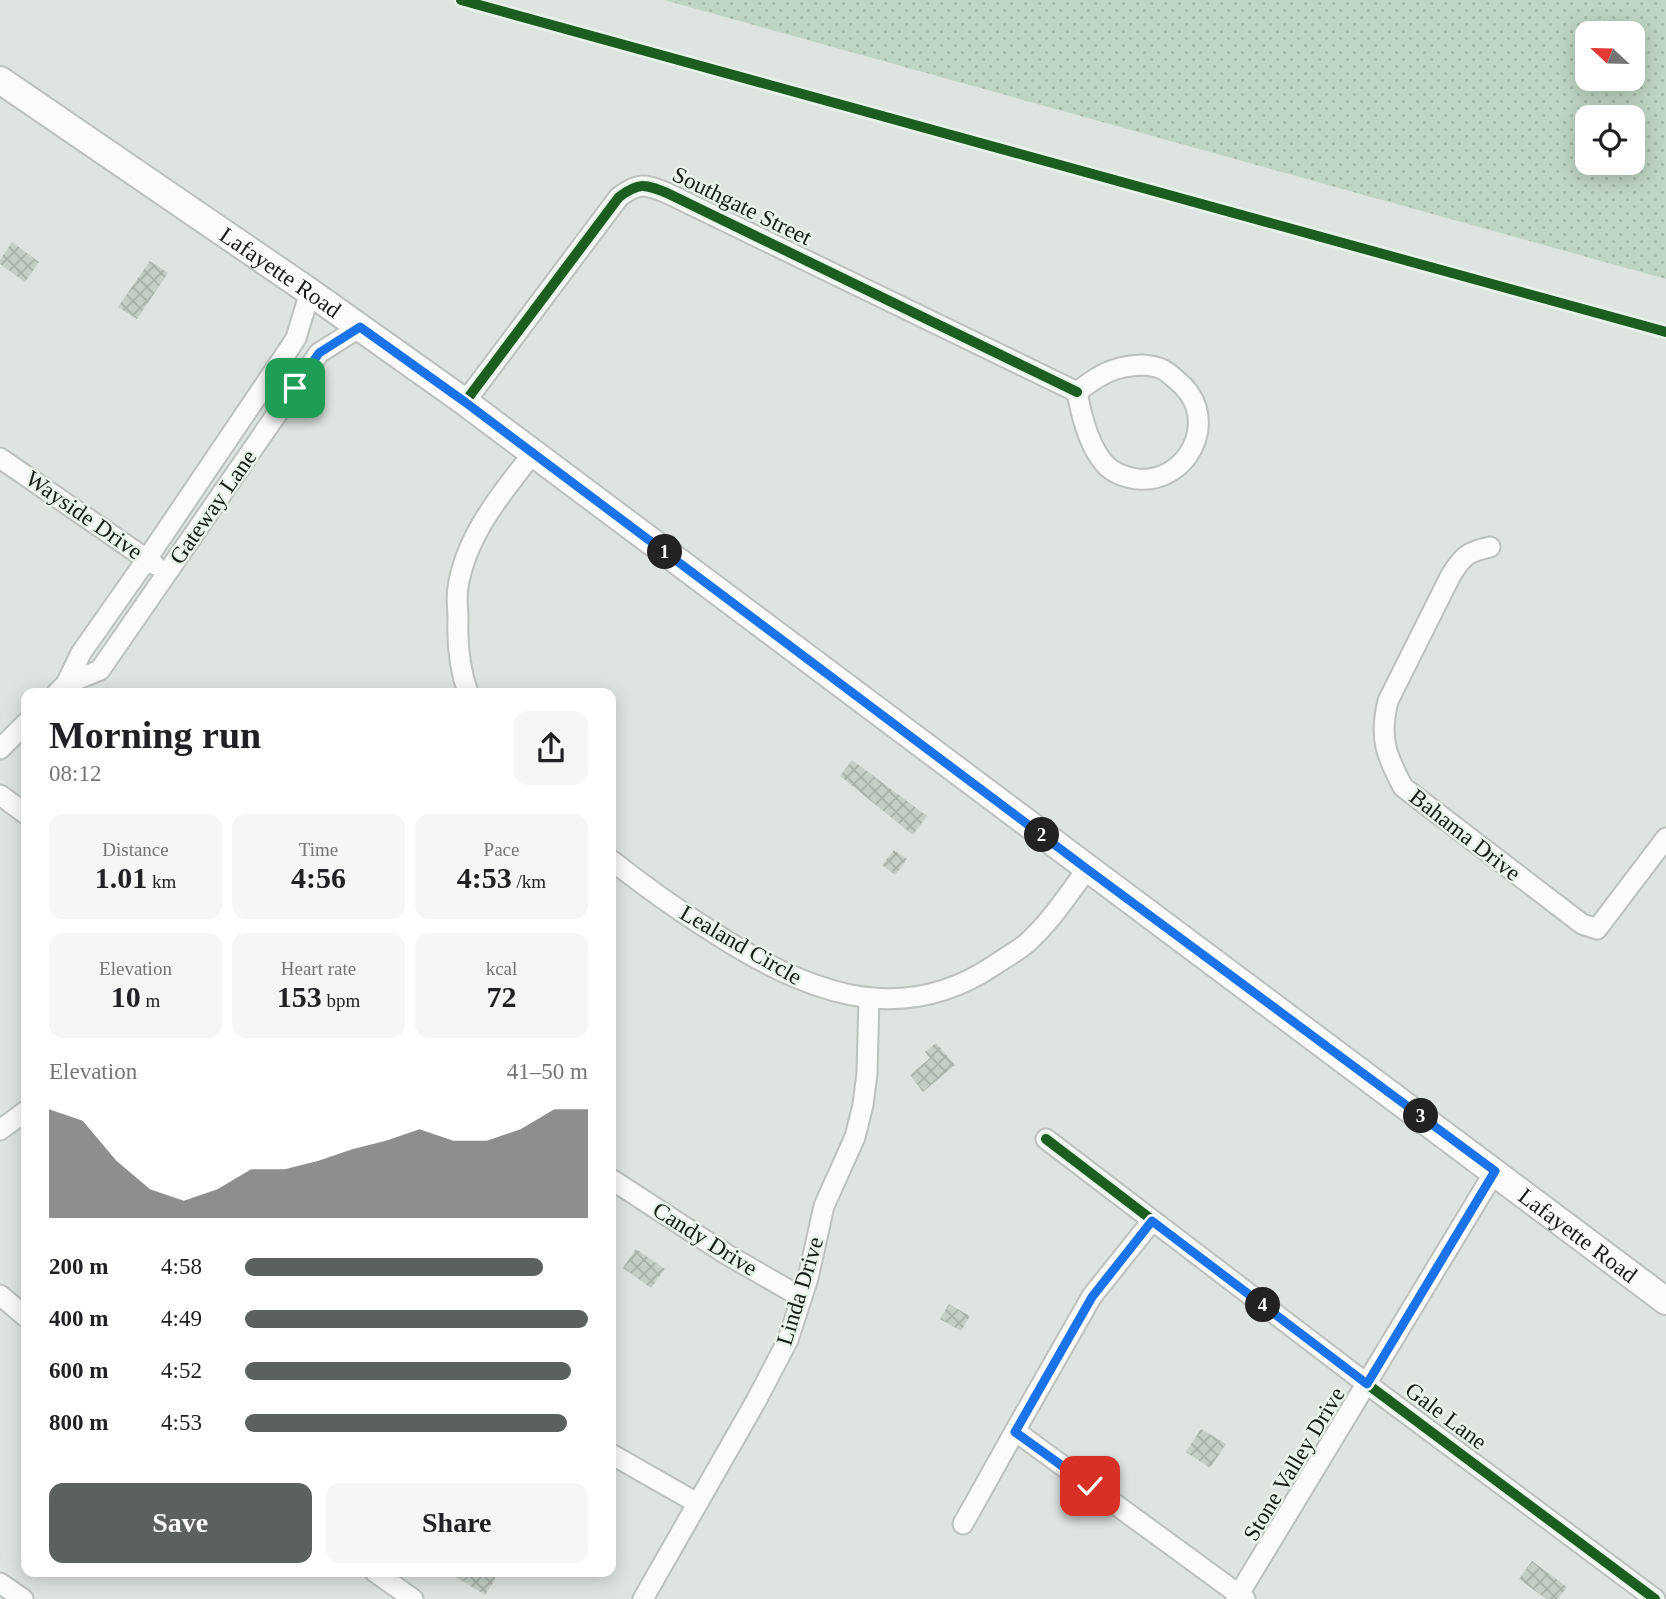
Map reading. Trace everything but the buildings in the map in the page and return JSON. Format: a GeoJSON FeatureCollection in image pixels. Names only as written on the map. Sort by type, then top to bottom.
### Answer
{"type":"FeatureCollection","features":[{"type":"Feature","properties":{"kind":"main road","name":"Lafayette Road"},"geometry":{"type":"LineString","coordinates":[[0,80],[310,292],[465,402],[1666,1300]]}},
{"type":"Feature","properties":{"kind":"street","name":"Southgate Street"},"geometry":{"type":"LineString","coordinates":[[465,402],[619,197],[637,186],[649,186],[667,193],[1077,392]]}},
{"type":"Feature","properties":{"kind":"street","name":"Gateway Lane"},"geometry":{"type":"LineString","coordinates":[[61,688],[81,653],[291,346],[310,292]]}},
{"type":"Feature","properties":{"kind":"street","name":"Gateway Lane"},"geometry":{"type":"LineString","coordinates":[[61,688],[100,670],[319,353],[360,327]]}},
{"type":"Feature","properties":{"kind":"street"},"geometry":{"type":"LineString","coordinates":[[1142,365],[1163,368],[1193,399],[1198,426],[1192,451],[1184,462],[1162,476],[1142,479],[1120,475],[1104,463],[1097,453],[1080,412],[1077,392],[1115,368],[1142,365]]}},
{"type":"Feature","properties":{"kind":"street"},"geometry":{"type":"LineString","coordinates":[[467,688],[457,638],[458,588],[465,558],[478,529],[533,453]]}},
{"type":"Feature","properties":{"kind":"street","name":"Wayside Drive"},"geometry":{"type":"LineString","coordinates":[[0,458],[168,572]]}},
{"type":"Feature","properties":{"kind":"street","name":"Bahama Drive"},"geometry":{"type":"LineString","coordinates":[[1490,547],[1472,551],[1458,564],[1388,701],[1384,744],[1403,787],[1582,925],[1597,929],[1666,838]]}},
{"type":"Feature","properties":{"kind":"street"},"geometry":{"type":"LineString","coordinates":[[0,749],[21,728]]}},
{"type":"Feature","properties":{"kind":"street"},"geometry":{"type":"LineString","coordinates":[[0,795],[21,810]]}},
{"type":"Feature","properties":{"kind":"street","name":"Lealand Circle"},"geometry":{"type":"LineString","coordinates":[[616,864],[676,908],[766,964],[796,979],[834,992],[869,998],[929,995],[980,975],[1026,944],[1087,869]]}},
{"type":"Feature","properties":{"kind":"street","name":"Linda Drive"},"geometry":{"type":"LineString","coordinates":[[643,1599],[756,1401],[788,1339],[808,1278],[824,1206],[855,1137],[863,1105],[867,1073],[869,998]]}},
{"type":"Feature","properties":{"kind":"street"},"geometry":{"type":"LineString","coordinates":[[0,1130],[21,1115]]}},
{"type":"Feature","properties":{"kind":"street","name":"Gale Lane"},"geometry":{"type":"LineString","coordinates":[[1046,1139],[1655,1599]]}},
{"type":"Feature","properties":{"kind":"street","name":"Stone Valley Drive"},"geometry":{"type":"LineString","coordinates":[[1240,1598],[1495,1171]]}},
{"type":"Feature","properties":{"kind":"street","name":"Candy Drive"},"geometry":{"type":"LineString","coordinates":[[616,1182],[726,1254],[801,1297]]}},
{"type":"Feature","properties":{"kind":"street"},"geometry":{"type":"LineString","coordinates":[[962,1524],[1092,1297],[1152,1221]]}},
{"type":"Feature","properties":{"kind":"street"},"geometry":{"type":"LineString","coordinates":[[0,1294],[21,1313]]}},
{"type":"Feature","properties":{"kind":"street"},"geometry":{"type":"LineString","coordinates":[[1015,1432],[1240,1598]]}},
{"type":"Feature","properties":{"kind":"street"},"geometry":{"type":"LineString","coordinates":[[616,1457],[697,1503]]}},
{"type":"Feature","properties":{"kind":"street"},"geometry":{"type":"LineString","coordinates":[[382,1577],[413,1599]]}},
{"type":"Feature","properties":{"kind":"street"},"geometry":{"type":"LineString","coordinates":[[0,1583],[23,1599]]}},
{"type":"Feature","properties":{"kind":"green space"},"geometry":{"type":"Polygon","coordinates":[[[664,0],[1666,0],[1666,279],[664,0]]]}},
{"type":"Feature","properties":{"kind":"cycle path"},"geometry":{"type":"LineString","coordinates":[[461,0],[1666,332]]}},
{"type":"Feature","properties":{"kind":"cycle path"},"geometry":{"type":"LineString","coordinates":[[465,402],[619,197],[642,186],[667,193],[1077,392]]}},
{"type":"Feature","properties":{"kind":"cycle path"},"geometry":{"type":"LineString","coordinates":[[1046,1139],[1655,1599]]}},
{"type":"Feature","properties":{"kind":"route"},"geometry":{"type":"LineString","coordinates":[[295,388],[319,353],[360,327],[465,402],[1495,1171],[1367,1384],[1152,1221],[1092,1297],[1015,1432],[1090,1486]]}}]}
